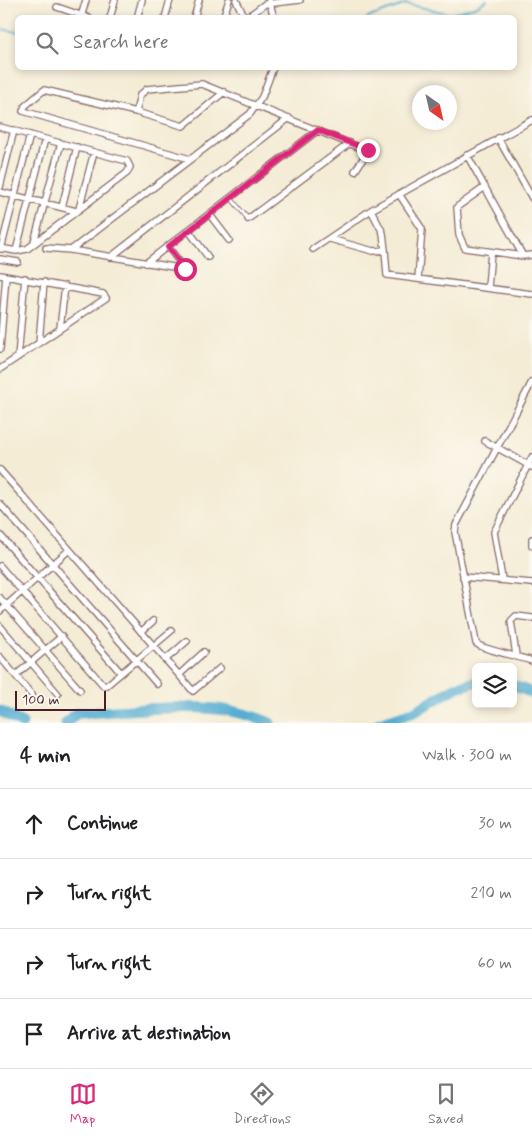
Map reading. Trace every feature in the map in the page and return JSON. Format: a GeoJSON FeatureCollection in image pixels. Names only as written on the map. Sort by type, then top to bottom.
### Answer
{"type":"FeatureCollection","features":[{"type":"Feature","properties":{"kind":"street"},"geometry":{"type":"LineString","coordinates":[[81,15],[86,0]]}},
{"type":"Feature","properties":{"kind":"street"},"geometry":{"type":"LineString","coordinates":[[111,15],[115,0]]}},
{"type":"Feature","properties":{"kind":"street"},"geometry":{"type":"LineString","coordinates":[[137,15],[142,0]]}},
{"type":"Feature","properties":{"kind":"street"},"geometry":{"type":"LineString","coordinates":[[165,15],[170,0]]}},
{"type":"Feature","properties":{"kind":"street"},"geometry":{"type":"LineString","coordinates":[[195,15],[199,0]]}},
{"type":"Feature","properties":{"kind":"street"},"geometry":{"type":"LineString","coordinates":[[224,15],[229,0]]}},
{"type":"Feature","properties":{"kind":"street"},"geometry":{"type":"LineString","coordinates":[[236,0],[244,15]]}},
{"type":"Feature","properties":{"kind":"street"},"geometry":{"type":"LineString","coordinates":[[250,15],[270,2],[300,0]]}},
{"type":"Feature","properties":{"kind":"street"},"geometry":{"type":"LineString","coordinates":[[270,2],[273,15]]}},
{"type":"Feature","properties":{"kind":"street"},"geometry":{"type":"LineString","coordinates":[[57,7],[78,15]]}},
{"type":"Feature","properties":{"kind":"street"},"geometry":{"type":"LineString","coordinates":[[71,250],[250,114],[257,105],[272,70]]}},
{"type":"Feature","properties":{"kind":"street"},"geometry":{"type":"LineString","coordinates":[[136,112],[140,95],[147,89],[202,84],[368,150],[355,171]]}},
{"type":"Feature","properties":{"kind":"street"},"geometry":{"type":"LineString","coordinates":[[190,159],[23,111],[25,106],[44,90],[136,112],[183,126],[224,92]]}},
{"type":"Feature","properties":{"kind":"street"},"geometry":{"type":"LineString","coordinates":[[111,257],[289,118]]}},
{"type":"Feature","properties":{"kind":"street"},"geometry":{"type":"LineString","coordinates":[[313,250],[371,210],[467,155],[532,121]]}},
{"type":"Feature","properties":{"kind":"street"},"geometry":{"type":"LineString","coordinates":[[0,127],[30,134],[127,161],[130,167],[127,173],[27,248],[16,251],[0,248],[30,134]]}},
{"type":"Feature","properties":{"kind":"street"},"geometry":{"type":"LineString","coordinates":[[0,187],[14,130]]}},
{"type":"Feature","properties":{"kind":"street"},"geometry":{"type":"LineString","coordinates":[[146,263],[318,130]]}},
{"type":"Feature","properties":{"kind":"street"},"geometry":{"type":"LineString","coordinates":[[498,138],[532,198]]}},
{"type":"Feature","properties":{"kind":"street"},"geometry":{"type":"LineString","coordinates":[[16,251],[45,139]]}},
{"type":"Feature","properties":{"kind":"street"},"geometry":{"type":"LineString","coordinates":[[34,243],[61,143]]}},
{"type":"Feature","properties":{"kind":"street"},"geometry":{"type":"LineString","coordinates":[[248,220],[350,143]]}},
{"type":"Feature","properties":{"kind":"street"},"geometry":{"type":"LineString","coordinates":[[62,207],[77,147]]}},
{"type":"Feature","properties":{"kind":"street"},"geometry":{"type":"LineString","coordinates":[[78,210],[94,152]]}},
{"type":"Feature","properties":{"kind":"street"},"geometry":{"type":"LineString","coordinates":[[467,155],[523,256]]}},
{"type":"Feature","properties":{"kind":"street"},"geometry":{"type":"LineString","coordinates":[[485,187],[457,207],[458,231],[465,248],[523,256],[532,255]]}},
{"type":"Feature","properties":{"kind":"street"},"geometry":{"type":"LineString","coordinates":[[0,192],[78,210]]}},
{"type":"Feature","properties":{"kind":"street"},"geometry":{"type":"LineString","coordinates":[[399,194],[422,229],[418,279]]}},
{"type":"Feature","properties":{"kind":"street"},"geometry":{"type":"LineString","coordinates":[[371,210],[383,232],[387,275],[532,294]]}},
{"type":"Feature","properties":{"kind":"street"},"geometry":{"type":"LineString","coordinates":[[210,214],[230,240]]}},
{"type":"Feature","properties":{"kind":"street"},"geometry":{"type":"LineString","coordinates":[[189,231],[208,256]]}},
{"type":"Feature","properties":{"kind":"street"},"geometry":{"type":"LineString","coordinates":[[330,239],[374,251],[385,250]]}},
{"type":"Feature","properties":{"kind":"street"},"geometry":{"type":"LineString","coordinates":[[46,248],[71,250],[185,269],[168,247]]}},
{"type":"Feature","properties":{"kind":"street"},"geometry":{"type":"LineString","coordinates":[[488,287],[490,252]]}},
{"type":"Feature","properties":{"kind":"street"},"geometry":{"type":"LineString","coordinates":[[0,259],[18,262]]}},
{"type":"Feature","properties":{"kind":"street"},"geometry":{"type":"LineString","coordinates":[[0,349],[3,275],[103,294],[106,298],[0,369]]}},
{"type":"Feature","properties":{"kind":"street"},"geometry":{"type":"LineString","coordinates":[[18,357],[25,278]]}},
{"type":"Feature","properties":{"kind":"street"},"geometry":{"type":"LineString","coordinates":[[38,343],[44,282]]}},
{"type":"Feature","properties":{"kind":"street"},"geometry":{"type":"LineString","coordinates":[[60,328],[65,286]]}},
{"type":"Feature","properties":{"kind":"street"},"geometry":{"type":"LineString","coordinates":[[532,382],[496,447],[455,528],[463,577],[478,646],[532,661]]}},
{"type":"Feature","properties":{"kind":"street"},"geometry":{"type":"LineString","coordinates":[[485,441],[530,466]]}},
{"type":"Feature","properties":{"kind":"street"},"geometry":{"type":"LineString","coordinates":[[502,579],[494,532],[530,466],[532,457]]}},
{"type":"Feature","properties":{"kind":"street"},"geometry":{"type":"LineString","coordinates":[[0,470],[193,691],[220,668]]}},
{"type":"Feature","properties":{"kind":"street"},"geometry":{"type":"LineString","coordinates":[[0,504],[156,684]]}},
{"type":"Feature","properties":{"kind":"street"},"geometry":{"type":"LineString","coordinates":[[0,535],[121,673]]}},
{"type":"Feature","properties":{"kind":"street"},"geometry":{"type":"LineString","coordinates":[[532,539],[532,546]]}},
{"type":"Feature","properties":{"kind":"street"},"geometry":{"type":"LineString","coordinates":[[0,611],[70,550]]}},
{"type":"Feature","properties":{"kind":"street"},"geometry":{"type":"LineString","coordinates":[[0,566],[104,686],[170,631]]}},
{"type":"Feature","properties":{"kind":"street"},"geometry":{"type":"LineString","coordinates":[[463,577],[532,583]]}},
{"type":"Feature","properties":{"kind":"street"},"geometry":{"type":"LineString","coordinates":[[0,598],[80,690]]}},
{"type":"Feature","properties":{"kind":"street"},"geometry":{"type":"LineString","coordinates":[[516,655],[510,621],[516,616],[532,618]]}},
{"type":"Feature","properties":{"kind":"street"},"geometry":{"type":"LineString","coordinates":[[141,632],[153,621]]}},
{"type":"Feature","properties":{"kind":"street"},"geometry":{"type":"LineString","coordinates":[[0,626],[58,694]]}},
{"type":"Feature","properties":{"kind":"street"},"geometry":{"type":"LineString","coordinates":[[16,675],[62,636]]}},
{"type":"Feature","properties":{"kind":"street"},"geometry":{"type":"LineString","coordinates":[[165,660],[187,641]]}},
{"type":"Feature","properties":{"kind":"street"},"geometry":{"type":"LineString","coordinates":[[179,675],[204,652]]}},
{"type":"Feature","properties":{"kind":"street"},"geometry":{"type":"LineString","coordinates":[[1,661],[16,675],[32,695]]}},
{"type":"Feature","properties":{"kind":"lane"},"geometry":{"type":"LineString","coordinates":[[232,198],[248,220]]}},
{"type":"Feature","properties":{"kind":"waterway"},"geometry":{"type":"LineString","coordinates":[[375,15],[406,4],[451,14],[477,6],[487,0]]}},
{"type":"Feature","properties":{"kind":"waterway"},"geometry":{"type":"LineString","coordinates":[[0,29],[15,32]]}},
{"type":"Feature","properties":{"kind":"waterway"},"geometry":{"type":"LineString","coordinates":[[379,723],[414,712],[457,687],[472,683]]}},
{"type":"Feature","properties":{"kind":"waterway"},"geometry":{"type":"LineString","coordinates":[[517,687],[532,693]]}},
{"type":"Feature","properties":{"kind":"waterway"},"geometry":{"type":"LineString","coordinates":[[66,723],[77,713],[175,708],[224,710],[270,723]]}},
{"type":"Feature","properties":{"kind":"waterway"},"geometry":{"type":"LineString","coordinates":[[0,711],[22,723]]}},
{"type":"Feature","properties":{"kind":"route"},"geometry":{"type":"LineString","coordinates":[[185,269],[168,247],[318,130],[368,150]]}}]}
